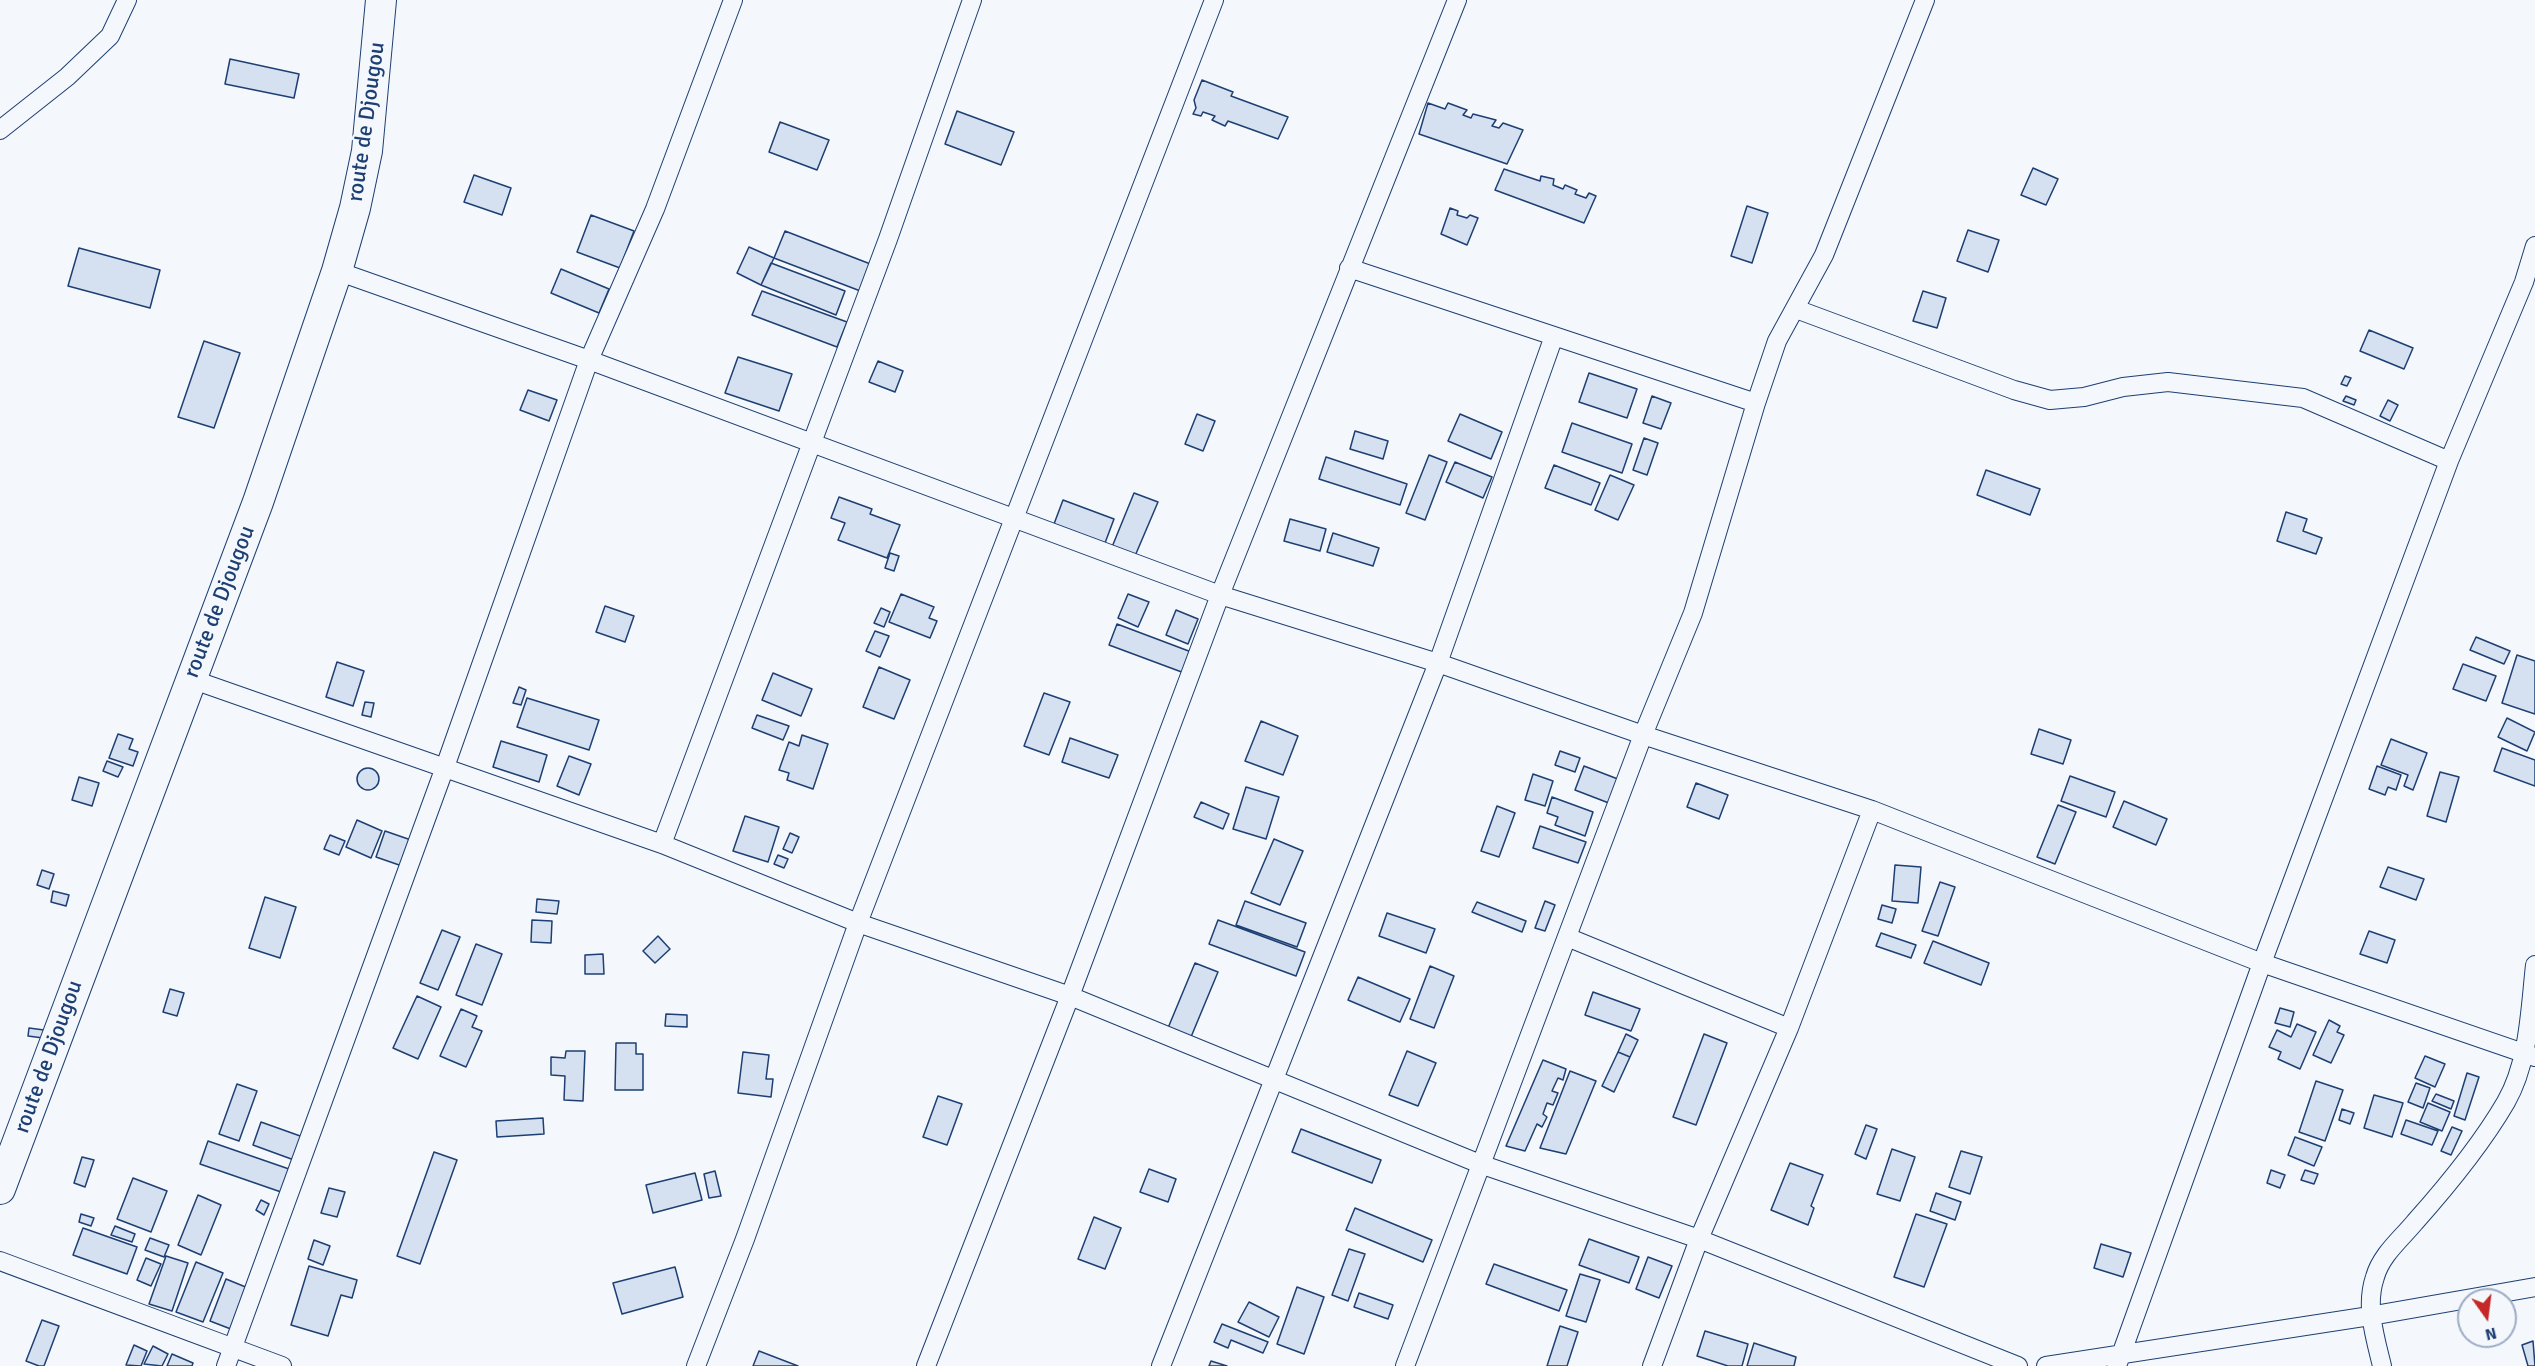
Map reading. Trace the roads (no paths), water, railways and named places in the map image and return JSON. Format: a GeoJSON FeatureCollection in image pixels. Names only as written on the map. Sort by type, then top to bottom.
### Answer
{"type":"FeatureCollection","features":[{"type":"Feature","properties":{"kind":"highway","name":"route de Djougou"},"geometry":{"type":"LineString","coordinates":[[2,1176],[258,502],[338,271],[367,151],[381,0]]}},
{"type":"Feature","properties":{"kind":"street"},"geometry":{"type":"LineString","coordinates":[[0,130],[67,77],[110,36],[127,0]]}},
{"type":"Feature","properties":{"kind":"street"},"geometry":{"type":"LineString","coordinates":[[226,1366],[235,1347],[445,767],[589,360],[655,209],[732,0]]}},
{"type":"Feature","properties":{"kind":"street"},"geometry":{"type":"LineString","coordinates":[[662,844],[888,239],[972,0]]}},
{"type":"Feature","properties":{"kind":"street"},"geometry":{"type":"LineString","coordinates":[[696,1366],[745,1239],[858,923],[1214,0]]}},
{"type":"Feature","properties":{"kind":"street"},"geometry":{"type":"LineString","coordinates":[[926,1366],[1070,996],[1220,595],[1457,0]]}},
{"type":"Feature","properties":{"kind":"street"},"geometry":{"type":"LineString","coordinates":[[1405,1366],[1643,735],[1693,613],[1756,403],[1777,342],[1824,255],[1919,2]]}},
{"type":"Feature","properties":{"kind":"street"},"geometry":{"type":"LineString","coordinates":[[2120,1359],[2262,963],[2449,461],[2524,282],[2535,246]]}},
{"type":"Feature","properties":{"kind":"street"},"geometry":{"type":"LineString","coordinates":[[1350,268],[1756,403]]}},
{"type":"Feature","properties":{"kind":"street"},"geometry":{"type":"LineString","coordinates":[[338,271],[589,360],[1220,595],[1438,663],[1643,735],[1872,810],[2262,963],[2530,1054]]}},
{"type":"Feature","properties":{"kind":"street"},"geometry":{"type":"LineString","coordinates":[[1796,309],[2014,390],[2050,400],[2084,397],[2123,387],[2168,382],[2303,398],[2449,461]]}},
{"type":"Feature","properties":{"kind":"street"},"geometry":{"type":"LineString","coordinates":[[1161,1366],[1438,663],[1554,336]]}},
{"type":"Feature","properties":{"kind":"street"},"geometry":{"type":"LineString","coordinates":[[191,679],[662,844],[858,923],[1070,996],[1480,1164],[1699,1239],[2018,1366]]}},
{"type":"Feature","properties":{"kind":"street"},"geometry":{"type":"LineString","coordinates":[[1652,1366],[1699,1239],[1789,1028],[1872,810]]}},
{"type":"Feature","properties":{"kind":"street"},"geometry":{"type":"LineString","coordinates":[[1567,937],[1789,1028]]}},
{"type":"Feature","properties":{"kind":"street"},"geometry":{"type":"LineString","coordinates":[[2382,1366],[2370,1316],[2374,1277],[2384,1257],[2476,1148],[2507,1100],[2530,1054],[2535,965]]}},
{"type":"Feature","properties":{"kind":"street"},"geometry":{"type":"LineString","coordinates":[[0,1261],[282,1366]]}},
{"type":"Feature","properties":{"kind":"street"},"geometry":{"type":"LineString","coordinates":[[2046,1366],[2120,1359],[2535,1287]]}}]}
